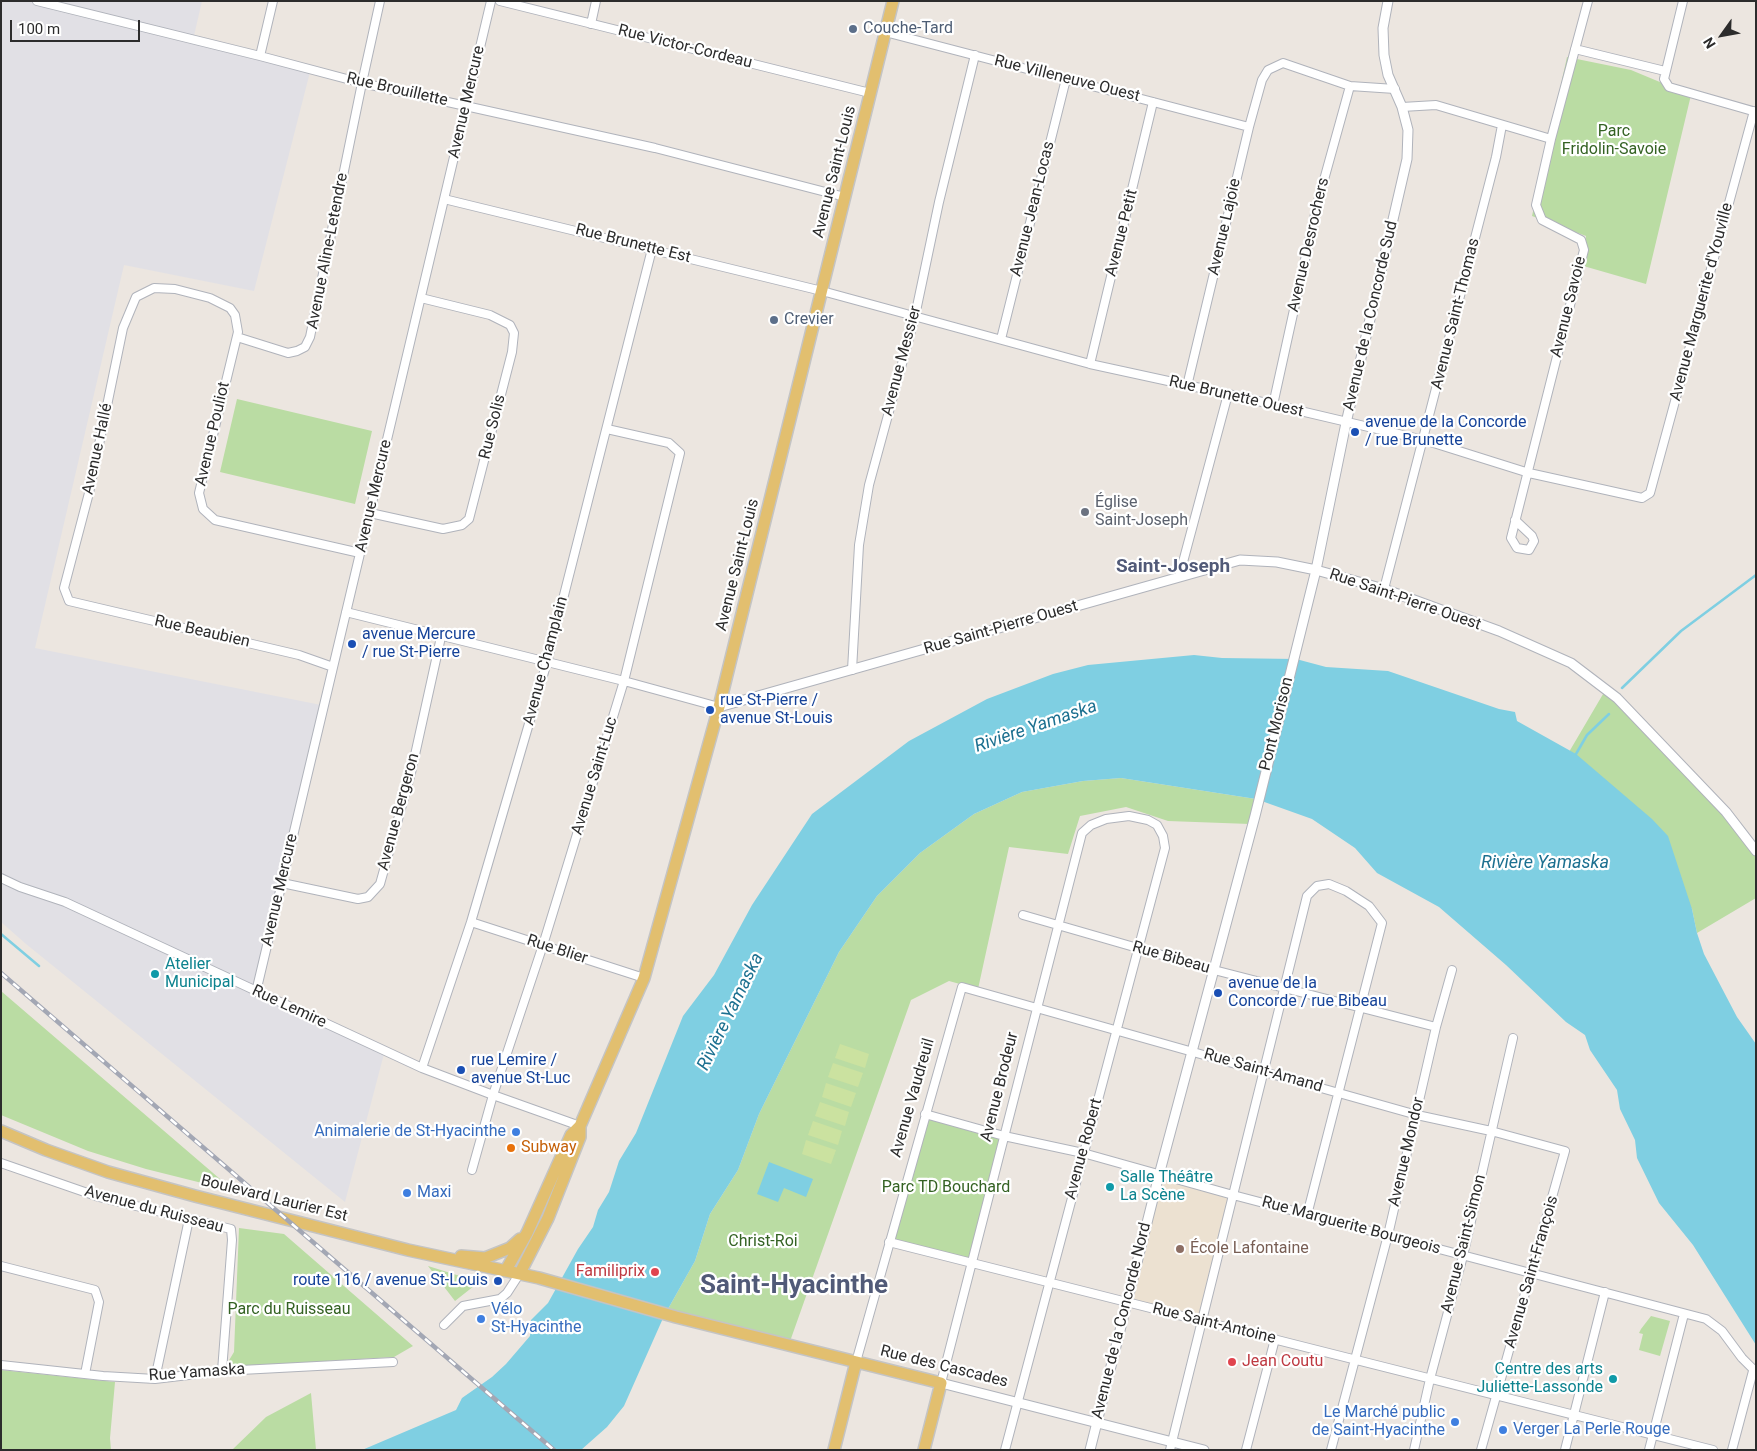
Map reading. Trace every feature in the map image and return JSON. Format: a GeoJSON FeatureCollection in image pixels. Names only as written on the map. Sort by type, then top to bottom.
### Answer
{"type":"FeatureCollection","features":[{"type":"Feature","properties":{"kind":"main road","name":"Avenue Saint-Louis"},"geometry":{"type":"LineString","coordinates":[[506,1270],[527,1234],[571,1135],[580,1126],[644,978],[719,707],[893,1]]}},
{"type":"Feature","properties":{"kind":"main road","name":"Avenue Saint-Louis"},"geometry":{"type":"LineString","coordinates":[[520,1273],[548,1218],[580,1137],[580,1126]]}},
{"type":"Feature","properties":{"kind":"main road","name":"Boulevard Laurier Est"},"geometry":{"type":"LineString","coordinates":[[1,1131],[46,1150],[108,1172],[408,1250],[545,1280]]}},
{"type":"Feature","properties":{"kind":"main road"},"geometry":{"type":"LineString","coordinates":[[408,1250],[485,1258],[510,1248],[527,1234]]}},
{"type":"Feature","properties":{"kind":"main road","name":"Rue des Cascades"},"geometry":{"type":"LineString","coordinates":[[545,1280],[676,1317],[941,1383]]}},
{"type":"Feature","properties":{"kind":"main road","name":"Avenue Vaudreuil"},"geometry":{"type":"LineString","coordinates":[[834,1450],[856,1362]]}},
{"type":"Feature","properties":{"kind":"main road","name":"Avenue Brodeur"},"geometry":{"type":"LineString","coordinates":[[924,1450],[941,1383]]}},
{"type":"Feature","properties":{"kind":"street","name":"Rue Brouillette"},"geometry":{"type":"LineString","coordinates":[[37,1],[362,83],[655,148],[845,197]]}},
{"type":"Feature","properties":{"kind":"street"},"geometry":{"type":"LineString","coordinates":[[260,56],[273,1]]}},
{"type":"Feature","properties":{"kind":"street","name":"Avenue Aline-Letendre"},"geometry":{"type":"LineString","coordinates":[[237,337],[288,353],[305,347],[310,337],[380,1]]}},
{"type":"Feature","properties":{"kind":"street","name":"Avenue Mercure"},"geometry":{"type":"LineString","coordinates":[[256,992],[491,1]]}},
{"type":"Feature","properties":{"kind":"street","name":"Rue Victor-Cordeau"},"geometry":{"type":"LineString","coordinates":[[500,1],[870,93]]}},
{"type":"Feature","properties":{"kind":"street"},"geometry":{"type":"LineString","coordinates":[[591,24],[596,1]]}},
{"type":"Feature","properties":{"kind":"street","name":"Avenue de la Concorde Sud"},"geometry":{"type":"LineString","coordinates":[[1300,632],[1316,570],[1346,423],[1407,159],[1408,130],[1402,107],[1388,75],[1384,55],[1383,28],[1388,1]]}},
{"type":"Feature","properties":{"kind":"street","name":"Avenue Savoie"},"geometry":{"type":"LineString","coordinates":[[1516,520],[1584,250],[1580,240],[1542,220],[1536,205],[1551,139],[1588,1]]}},
{"type":"Feature","properties":{"kind":"street"},"geometry":{"type":"LineString","coordinates":[[1683,1],[1665,71],[1664,79],[1669,87],[1755,112]]}},
{"type":"Feature","properties":{"kind":"street","name":"Rue Villeneuve Ouest"},"geometry":{"type":"LineString","coordinates":[[885,32],[1249,127]]}},
{"type":"Feature","properties":{"kind":"street"},"geometry":{"type":"LineString","coordinates":[[1575,49],[1665,71]]}},
{"type":"Feature","properties":{"kind":"street","name":"Avenue Messier"},"geometry":{"type":"LineString","coordinates":[[852,670],[859,545],[869,485],[915,316],[939,202],[975,56]]}},
{"type":"Feature","properties":{"kind":"street","name":"Avenue Lajoie"},"geometry":{"type":"LineString","coordinates":[[1187,386],[1262,80],[1268,70],[1283,63],[1350,86]]}},
{"type":"Feature","properties":{"kind":"street","name":"Avenue Jean-Locas"},"geometry":{"type":"LineString","coordinates":[[1001,339],[1066,79]]}},
{"type":"Feature","properties":{"kind":"street"},"geometry":{"type":"LineString","coordinates":[[1350,86],[1395,90]]}},
{"type":"Feature","properties":{"kind":"street","name":"Avenue Desrochers"},"geometry":{"type":"LineString","coordinates":[[1272,405],[1318,205],[1350,86]]}},
{"type":"Feature","properties":{"kind":"street","name":"Avenue Petit"},"geometry":{"type":"LineString","coordinates":[[1090,364],[1154,102]]}},
{"type":"Feature","properties":{"kind":"street"},"geometry":{"type":"LineString","coordinates":[[1402,107],[1436,105],[1551,139]]}},
{"type":"Feature","properties":{"kind":"street","name":"Avenue Marguerite d'Youville"},"geometry":{"type":"LineString","coordinates":[[1650,493],[1755,112]]}},
{"type":"Feature","properties":{"kind":"street","name":"Avenue Saint-Thomas"},"geometry":{"type":"LineString","coordinates":[[1384,589],[1496,157],[1502,125]]}},
{"type":"Feature","properties":{"kind":"street","name":"Rue Brunette Est"},"geometry":{"type":"LineString","coordinates":[[444,199],[822,291]]}},
{"type":"Feature","properties":{"kind":"street","name":"Avenue Champlain"},"geometry":{"type":"LineString","coordinates":[[422,1068],[471,922],[547,662],[652,249]]}},
{"type":"Feature","properties":{"kind":"street","name":"Avenue Pouliot"},"geometry":{"type":"LineString","coordinates":[[136,296],[154,288],[175,289],[210,298],[230,308],[236,315],[237,337],[199,493],[203,509],[215,520],[360,553]]}},
{"type":"Feature","properties":{"kind":"street","name":"Rue Brunette Ouest"},"geometry":{"type":"LineString","coordinates":[[822,291],[1090,364],[1424,440],[1529,473],[1642,498],[1650,493]]}},
{"type":"Feature","properties":{"kind":"street","name":"Avenue Hallé"},"geometry":{"type":"LineString","coordinates":[[69,601],[64,588],[89,493],[123,328],[136,296]]}},
{"type":"Feature","properties":{"kind":"street","name":"Rue Solis"},"geometry":{"type":"LineString","coordinates":[[370,513],[443,529],[462,524],[469,519],[512,352],[514,333],[510,325],[490,315],[421,298]]}},
{"type":"Feature","properties":{"kind":"street"},"geometry":{"type":"LineString","coordinates":[[1179,577],[1228,394]]}},
{"type":"Feature","properties":{"kind":"street","name":"Avenue Saint-Luc"},"geometry":{"type":"LineString","coordinates":[[472,1170],[493,1095],[543,945],[624,681],[680,453],[669,444],[607,428]]}},
{"type":"Feature","properties":{"kind":"street","name":"Rue Saint-Pierre Ouest"},"geometry":{"type":"LineString","coordinates":[[719,707],[1240,560],[1277,562],[1316,570],[1384,589],[1499,631],[1571,662],[1617,698],[1726,812],[1756,851]]}},
{"type":"Feature","properties":{"kind":"street","name":"Rue Beaubien"},"geometry":{"type":"LineString","coordinates":[[69,601],[300,655],[333,667]]}},
{"type":"Feature","properties":{"kind":"street"},"geometry":{"type":"LineString","coordinates":[[346,612],[624,681],[719,707]]}},
{"type":"Feature","properties":{"kind":"street","name":"Pont Morison"},"geometry":{"type":"LineString","coordinates":[[1255,816],[1300,632]]}},
{"type":"Feature","properties":{"kind":"street","name":"Avenue Bergeron"},"geometry":{"type":"LineString","coordinates":[[282,883],[358,899],[368,897],[380,884],[411,773],[442,637]]}},
{"type":"Feature","properties":{"kind":"street","name":"Avenue Brodeur"},"geometry":{"type":"LineString","coordinates":[[941,1383],[1082,833],[1091,825],[1106,819],[1129,816],[1148,820],[1157,826],[1163,836],[1165,848]]}},
{"type":"Feature","properties":{"kind":"street","name":"Avenue de la Concorde Nord"},"geometry":{"type":"LineString","coordinates":[[1090,1450],[1192,1051],[1255,816]]}},
{"type":"Feature","properties":{"kind":"street","name":"Avenue Robert"},"geometry":{"type":"LineString","coordinates":[[1005,1450],[1165,848]]}},
{"type":"Feature","properties":{"kind":"street","name":"Rue Lemire"},"geometry":{"type":"LineString","coordinates":[[1,878],[20,887],[64,902],[422,1068],[580,1126]]}},
{"type":"Feature","properties":{"kind":"street"},"geometry":{"type":"LineString","coordinates":[[1171,1446],[1307,896],[1317,886],[1328,884],[1346,891],[1369,906],[1382,923],[1307,1215]]}},
{"type":"Feature","properties":{"kind":"street","name":"Rue Bibeau"},"geometry":{"type":"LineString","coordinates":[[1023,915],[1214,970],[1436,1027]]}},
{"type":"Feature","properties":{"kind":"street","name":"Rue Blier"},"geometry":{"type":"LineString","coordinates":[[471,922],[644,978]]}},
{"type":"Feature","properties":{"kind":"street","name":"Avenue Mondor"},"geometry":{"type":"LineString","coordinates":[[1331,1450],[1388,1235],[1436,1027],[1452,970]]}},
{"type":"Feature","properties":{"kind":"street","name":"Rue Saint-Amand"},"geometry":{"type":"LineString","coordinates":[[962,987],[1417,1115],[1491,1131],[1565,1151]]}},
{"type":"Feature","properties":{"kind":"street","name":"Avenue Vaudreuil"},"geometry":{"type":"LineString","coordinates":[[856,1362],[962,987]]}},
{"type":"Feature","properties":{"kind":"street","name":"Avenue Saint-Simon"},"geometry":{"type":"LineString","coordinates":[[1414,1450],[1430,1379],[1463,1256],[1513,1038]]}},
{"type":"Feature","properties":{"kind":"street","name":"Rue Marguerite Bourgeois"},"geometry":{"type":"LineString","coordinates":[[925,1114],[1004,1136],[1083,1153],[1233,1196],[1706,1319],[1722,1331],[1755,1371]]}},
{"type":"Feature","properties":{"kind":"street","name":"Avenue Saint-François"},"geometry":{"type":"LineString","coordinates":[[1481,1450],[1565,1151]]}},
{"type":"Feature","properties":{"kind":"street","name":"Avenue du Ruisseau"},"geometry":{"type":"LineString","coordinates":[[1,1163],[99,1198],[231,1229],[232,1240],[222,1371]]}},
{"type":"Feature","properties":{"kind":"street"},"geometry":{"type":"LineString","coordinates":[[155,1379],[189,1219]]}},
{"type":"Feature","properties":{"kind":"street","name":"Rue Saint-Antoine"},"geometry":{"type":"LineString","coordinates":[[889,1242],[1712,1450]]}},
{"type":"Feature","properties":{"kind":"street"},"geometry":{"type":"LineString","coordinates":[[1,1266],[95,1290],[99,1302],[85,1374]]}},
{"type":"Feature","properties":{"kind":"street","name":"Avenue Saint-Louis"},"geometry":{"type":"LineString","coordinates":[[444,1325],[463,1306],[500,1299],[508,1293],[520,1273]]}},
{"type":"Feature","properties":{"kind":"street"},"geometry":{"type":"LineString","coordinates":[[1565,1450],[1605,1292]]}},
{"type":"Feature","properties":{"kind":"street"},"geometry":{"type":"LineString","coordinates":[[1650,1450],[1684,1314]]}},
{"type":"Feature","properties":{"kind":"street"},"geometry":{"type":"LineString","coordinates":[[1246,1450],[1275,1339]]}},
{"type":"Feature","properties":{"kind":"street","name":"Rue Yamaska"},"geometry":{"type":"LineString","coordinates":[[1,1365],[155,1379],[222,1371],[393,1362]]}},
{"type":"Feature","properties":{"kind":"street"},"geometry":{"type":"LineString","coordinates":[[1732,1450],[1755,1371]]}},
{"type":"Feature","properties":{"kind":"street","name":"Rue des Cascades"},"geometry":{"type":"LineString","coordinates":[[941,1383],[1097,1422],[1171,1446],[1204,1450]]}},
{"type":"Feature","properties":{"kind":"shaded area"},"geometry":{"type":"Polygon","coordinates":[[[1,1],[202,1],[193,40],[310,72],[254,291],[124,265],[35,648],[321,705],[255,987],[385,1050],[345,1202],[1,922],[1,1]]]}},
{"type":"Feature","properties":{"kind":"shaded area","name":"École Lafontaine"},"geometry":{"type":"Polygon","coordinates":[[[1159,1175],[1233,1195],[1202,1321],[1127,1302],[1159,1175]]]}},
{"type":"Feature","properties":{"kind":"green space","name":"Parc Fridolin-Savoie"},"geometry":{"type":"Polygon","coordinates":[[[1567,57],[1631,70],[1691,95],[1646,284],[1580,265],[1586,236],[1532,216],[1567,57]]]}},
{"type":"Feature","properties":{"kind":"green space"},"geometry":{"type":"Polygon","coordinates":[[[237,399],[372,431],[355,504],[220,472],[237,399]]]}},
{"type":"Feature","properties":{"kind":"green space"},"geometry":{"type":"Polygon","coordinates":[[[1606,689],[1617,698],[1756,851],[1756,898],[1697,933],[1692,909],[1569,752],[1606,689]]]}},
{"type":"Feature","properties":{"kind":"green space","name":"Christ-Roi"},"geometry":{"type":"Polygon","coordinates":[[[1121,778],[1256,799],[1250,824],[1168,821],[1126,807],[1080,816],[1068,854],[1009,847],[978,989],[949,981],[911,1000],[788,1347],[664,1316],[695,1261],[710,1214],[738,1170],[759,1114],[839,952],[877,896],[920,853],[974,814],[1022,792],[1083,781],[1121,778]]]}},
{"type":"Feature","properties":{"kind":"green space"},"geometry":{"type":"Polygon","coordinates":[[[1,991],[234,1191],[146,1169],[88,1151],[1,1115],[1,991]]]}},
{"type":"Feature","properties":{"kind":"green space"},"geometry":{"type":"Polygon","coordinates":[[[840,1044],[869,1054],[865,1068],[835,1058],[840,1044]]]}},
{"type":"Feature","properties":{"kind":"green space"},"geometry":{"type":"Polygon","coordinates":[[[833,1063],[863,1073],[858,1087],[828,1077],[833,1063]]]}},
{"type":"Feature","properties":{"kind":"green space"},"geometry":{"type":"Polygon","coordinates":[[[826,1083],[856,1093],[851,1107],[822,1097],[826,1083]]]}},
{"type":"Feature","properties":{"kind":"green space"},"geometry":{"type":"Polygon","coordinates":[[[820,1102],[849,1112],[845,1126],[815,1116],[820,1102]]]}},
{"type":"Feature","properties":{"kind":"green space","name":"Parc TD Bouchard"},"geometry":{"type":"Polygon","coordinates":[[[922,1112],[1003,1134],[969,1265],[889,1244],[922,1112]]]}},
{"type":"Feature","properties":{"kind":"green space"},"geometry":{"type":"Polygon","coordinates":[[[813,1121],[842,1131],[838,1145],[808,1135],[813,1121]]]}},
{"type":"Feature","properties":{"kind":"green space"},"geometry":{"type":"Polygon","coordinates":[[[806,1140],[836,1150],[831,1164],[802,1154],[806,1140]]]}},
{"type":"Feature","properties":{"kind":"green space","name":"Parc du Ruisseau"},"geometry":{"type":"Polygon","coordinates":[[[239,1228],[284,1234],[413,1346],[394,1357],[225,1367],[234,1352],[239,1228]]]}},
{"type":"Feature","properties":{"kind":"green space"},"geometry":{"type":"Polygon","coordinates":[[[428,1266],[479,1282],[455,1301],[428,1266]]]}},
{"type":"Feature","properties":{"kind":"green space"},"geometry":{"type":"Polygon","coordinates":[[[1651,1316],[1670,1321],[1660,1356],[1639,1350],[1643,1334],[1639,1333],[1651,1316]]]}},
{"type":"Feature","properties":{"kind":"green space"},"geometry":{"type":"Polygon","coordinates":[[[1,1370],[115,1382],[110,1438],[111,1450],[1,1450],[1,1370]]]}},
{"type":"Feature","properties":{"kind":"green space"},"geometry":{"type":"Polygon","coordinates":[[[311,1393],[316,1450],[232,1450],[266,1417],[311,1393]]]}},
{"type":"Feature","properties":{"kind":"water","name":"Rivière Yamaska"},"geometry":{"type":"Polygon","coordinates":[[[1194,655],[1222,658],[1296,659],[1326,667],[1388,671],[1499,709],[1515,712],[1517,721],[1576,754],[1652,819],[1668,836],[1692,909],[1704,954],[1737,1017],[1756,1044],[1756,1345],[1693,1245],[1659,1203],[1637,1158],[1635,1140],[1620,1109],[1617,1090],[1590,1050],[1585,1035],[1566,1022],[1506,965],[1439,907],[1377,873],[1355,848],[1312,819],[1256,799],[1121,778],[1083,781],[1022,792],[974,814],[920,853],[877,896],[839,952],[759,1114],[738,1170],[710,1214],[695,1261],[664,1316],[624,1406],[607,1427],[581,1450],[362,1450],[456,1410],[462,1398],[492,1377],[530,1336],[531,1320],[548,1303],[578,1249],[593,1227],[598,1210],[609,1192],[619,1161],[636,1133],[683,1016],[714,975],[752,905],[812,814],[909,741],[987,699],[1053,674],[1088,665],[1194,655]]]}},
{"type":"Feature","properties":{"kind":"water"},"geometry":{"type":"Polygon","coordinates":[[[769,1162],[813,1179],[806,1197],[784,1188],[778,1202],[757,1194],[769,1162]]]}},
{"type":"Feature","properties":{"kind":"waterway"},"geometry":{"type":"LineString","coordinates":[[1622,688],[1681,631],[1756,575]]}},
{"type":"Feature","properties":{"kind":"waterway"},"geometry":{"type":"LineString","coordinates":[[1576,754],[1587,735],[1609,714]]}},
{"type":"Feature","properties":{"kind":"waterway"},"geometry":{"type":"LineString","coordinates":[[1,934],[39,966]]}},
{"type":"Feature","properties":{"kind":"railway"},"geometry":{"type":"LineString","coordinates":[[1,973],[554,1450]]}},
{"type":"Feature","properties":{"kind":"place","name":"Couche-Tard"},"geometry":{"type":"Point","coordinates":[853,29]}},
{"type":"Feature","properties":{"kind":"place","name":"Crevier"},"geometry":{"type":"Point","coordinates":[774,320]}},
{"type":"Feature","properties":{"kind":"place","name":"avenue de la Concorde / rue Brunette"},"geometry":{"type":"Point","coordinates":[1355,432]}},
{"type":"Feature","properties":{"kind":"place","name":"Église Saint-Joseph"},"geometry":{"type":"Point","coordinates":[1085,512]}},
{"type":"Feature","properties":{"kind":"place","name":"avenue Mercure / rue St-Pierre"},"geometry":{"type":"Point","coordinates":[352,644]}},
{"type":"Feature","properties":{"kind":"place","name":"rue St-Pierre / avenue St-Louis"},"geometry":{"type":"Point","coordinates":[710,710]}},
{"type":"Feature","properties":{"kind":"place","name":"Atelier Municipal"},"geometry":{"type":"Point","coordinates":[155,974]}},
{"type":"Feature","properties":{"kind":"place","name":"avenue de la Concorde / rue Bibeau"},"geometry":{"type":"Point","coordinates":[1218,993]}},
{"type":"Feature","properties":{"kind":"place","name":"rue Lemire / avenue St-Luc"},"geometry":{"type":"Point","coordinates":[461,1070]}},
{"type":"Feature","properties":{"kind":"place","name":"Animalerie de St-Hyacinthe"},"geometry":{"type":"Point","coordinates":[516,1132]}},
{"type":"Feature","properties":{"kind":"place","name":"Subway"},"geometry":{"type":"Point","coordinates":[511,1148]}},
{"type":"Feature","properties":{"kind":"place","name":"Salle Théâtre La Scène"},"geometry":{"type":"Point","coordinates":[1110,1187]}},
{"type":"Feature","properties":{"kind":"place","name":"Maxi"},"geometry":{"type":"Point","coordinates":[407,1193]}},
{"type":"Feature","properties":{"kind":"place","name":"École Lafontaine"},"geometry":{"type":"Point","coordinates":[1180,1249]}},
{"type":"Feature","properties":{"kind":"place","name":"Familiprix"},"geometry":{"type":"Point","coordinates":[655,1272]}},
{"type":"Feature","properties":{"kind":"place","name":"route 116 / avenue St-Louis"},"geometry":{"type":"Point","coordinates":[498,1281]}},
{"type":"Feature","properties":{"kind":"place","name":"Vélo St-Hyacinthe"},"geometry":{"type":"Point","coordinates":[481,1319]}},
{"type":"Feature","properties":{"kind":"place","name":"Jean Coutu"},"geometry":{"type":"Point","coordinates":[1232,1362]}},
{"type":"Feature","properties":{"kind":"place","name":"Centre des arts Juliette-Lassonde"},"geometry":{"type":"Point","coordinates":[1613,1379]}},
{"type":"Feature","properties":{"kind":"place","name":"Le Marché public de Saint-Hyacinthe"},"geometry":{"type":"Point","coordinates":[1455,1422]}},
{"type":"Feature","properties":{"kind":"place","name":"Verger La Perle Rouge"},"geometry":{"type":"Point","coordinates":[1503,1430]}},
{"type":"Feature","properties":{"kind":"district","name":"Saint-Joseph"},"geometry":{"type":"Point","coordinates":[1173,567]}},
{"type":"Feature","properties":{"kind":"district","name":"Saint-Hyacinthe"},"geometry":{"type":"Point","coordinates":[794,1286]}}]}
